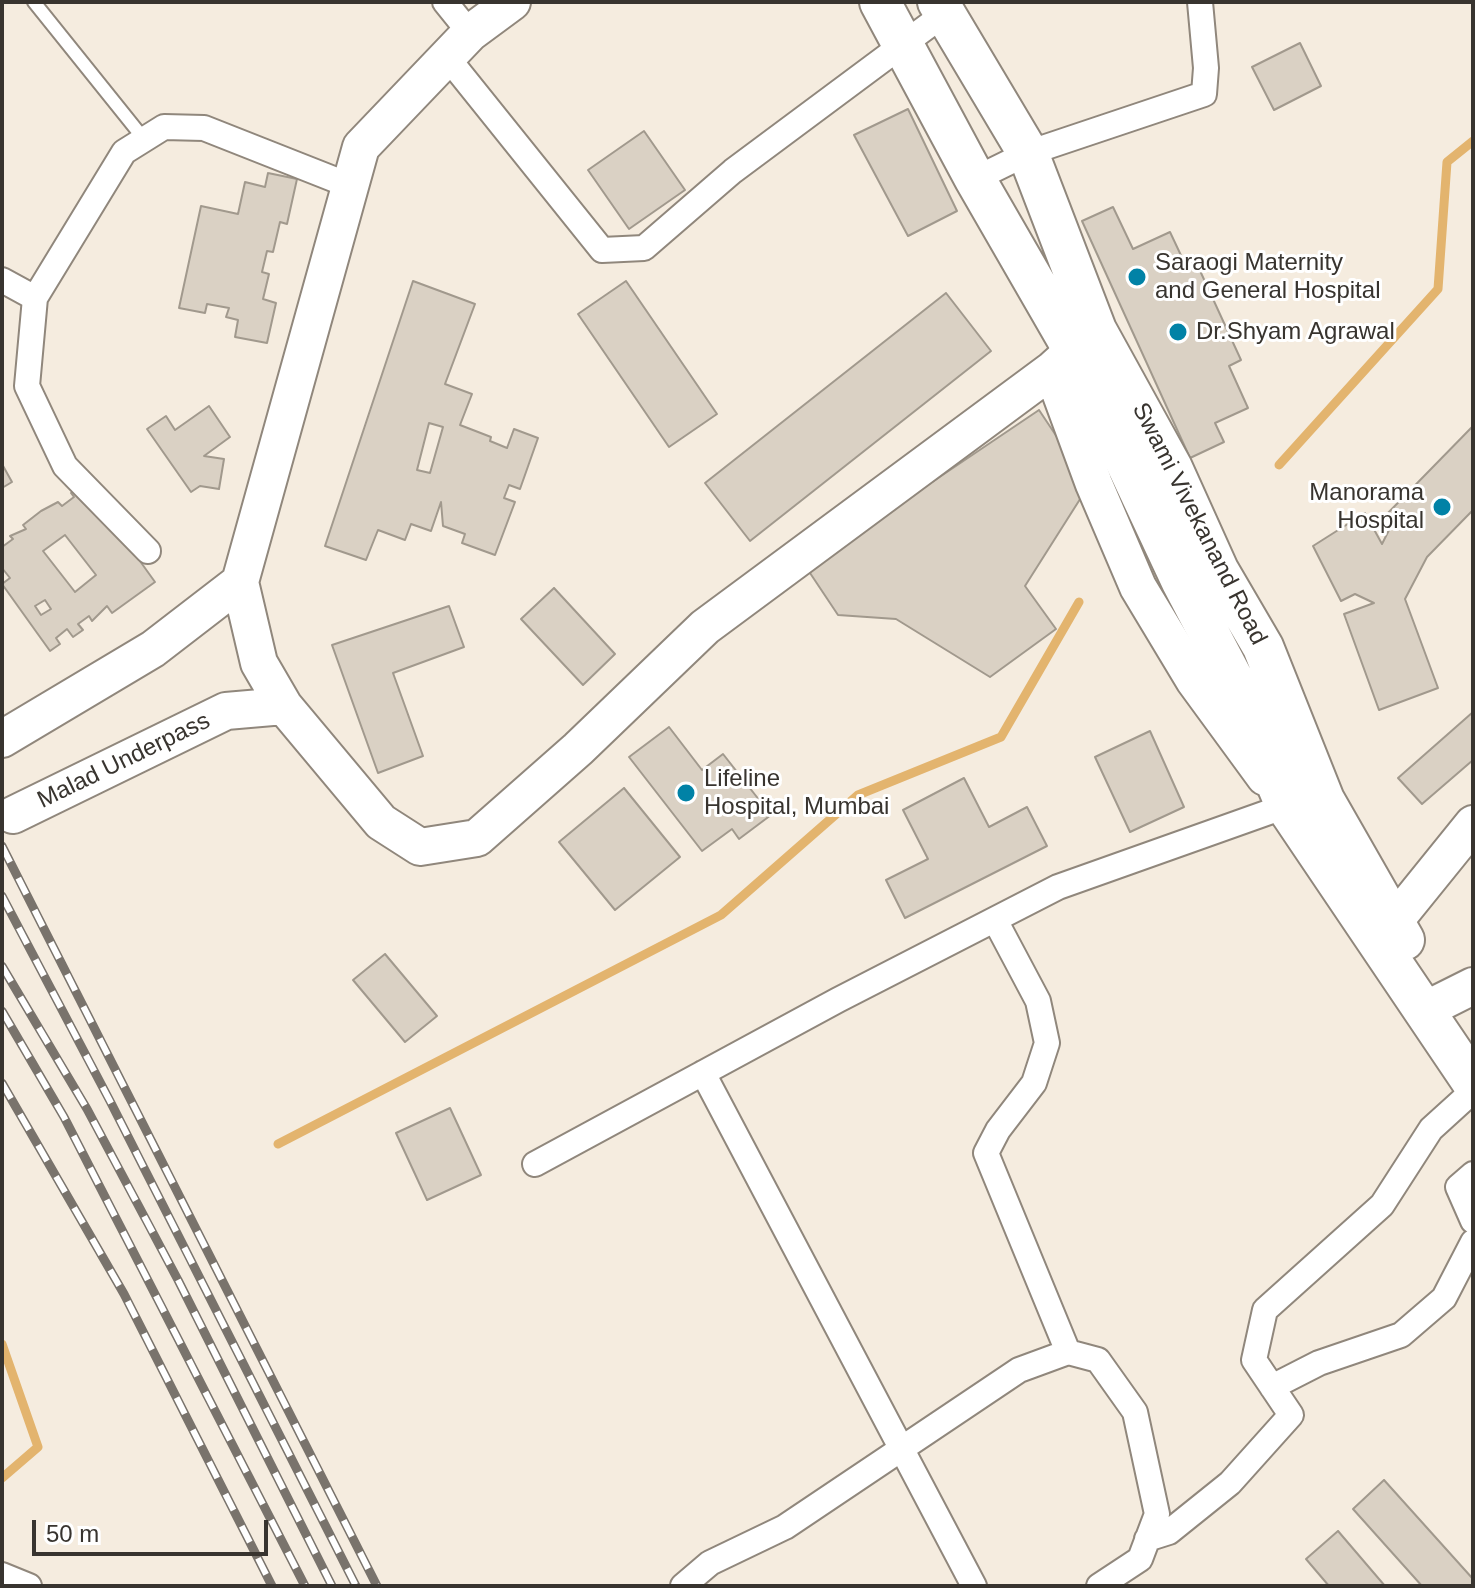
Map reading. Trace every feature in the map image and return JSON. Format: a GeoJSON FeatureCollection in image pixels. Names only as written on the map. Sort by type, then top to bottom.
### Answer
{"type":"FeatureCollection","features":[{"type":"Feature","properties":{"kind":"main road"},"geometry":{"type":"LineString","coordinates":[[512,2],[458,45],[361,147],[240,582],[259,663],[284,706],[381,822],[420,847],[477,838],[578,749],[705,627],[1074,350]]}},
{"type":"Feature","properties":{"kind":"main road","name":"Swami Vivekanand Road"},"geometry":{"type":"LineString","coordinates":[[880,2],[975,179],[1074,350],[1182,582],[1234,681],[1286,806]]}},
{"type":"Feature","properties":{"kind":"main road","name":"Swami Vivekanand Road"},"geometry":{"type":"LineString","coordinates":[[941,8],[990,85],[1028,153],[1074,350],[1094,484],[1138,587],[1194,680],[1286,806],[1447,999]]}},
{"type":"Feature","properties":{"kind":"main road","name":"Swami Vivekanand Road"},"geometry":{"type":"LineString","coordinates":[[1074,350],[1172,468],[1218,570],[1263,647],[1324,800],[1393,923],[1447,999],[1470,1066]]}},
{"type":"Feature","properties":{"kind":"main road"},"geometry":{"type":"LineString","coordinates":[[2,739],[153,649],[240,582]]}},
{"type":"Feature","properties":{"kind":"main road","name":"Malad Underpass"},"geometry":{"type":"LineString","coordinates":[[13,815],[226,711],[284,706]]}},
{"type":"Feature","properties":{"kind":"main road"},"geometry":{"type":"LineString","coordinates":[[1393,923],[1473,824]]}},
{"type":"Feature","properties":{"kind":"street"},"geometry":{"type":"LineString","coordinates":[[445,2],[458,45],[602,250],[644,248],[733,171],[903,42],[941,8]]}},
{"type":"Feature","properties":{"kind":"street"},"geometry":{"type":"LineString","coordinates":[[975,179],[1028,153],[1204,94],[1206,68],[1200,2]]}},
{"type":"Feature","properties":{"kind":"street"},"geometry":{"type":"LineString","coordinates":[[148,551],[65,466],[27,386],[35,298],[124,152],[164,127],[204,128],[351,186]]}},
{"type":"Feature","properties":{"kind":"street"},"geometry":{"type":"LineString","coordinates":[[2,280],[35,298]]}},
{"type":"Feature","properties":{"kind":"street"},"geometry":{"type":"LineString","coordinates":[[535,1164],[1058,887],[1286,806]]}},
{"type":"Feature","properties":{"kind":"street"},"geometry":{"type":"LineString","coordinates":[[995,920],[1038,1001],[1047,1043],[1034,1083],[998,1130],[986,1153],[1068,1352]]}},
{"type":"Feature","properties":{"kind":"street"},"geometry":{"type":"LineString","coordinates":[[1147,1539],[1169,1532],[1230,1483],[1291,1415],[1254,1360],[1265,1310],[1382,1205],[1470,1066]]}},
{"type":"Feature","properties":{"kind":"street"},"geometry":{"type":"LineString","coordinates":[[703,1073],[974,1586]]}},
{"type":"Feature","properties":{"kind":"street"},"geometry":{"type":"LineString","coordinates":[[1473,1174],[1458,1187],[1473,1221]]}},
{"type":"Feature","properties":{"kind":"street"},"geometry":{"type":"LineString","coordinates":[[1272,1387],[1319,1363],[1401,1335],[1444,1298],[1473,1242]]}},
{"type":"Feature","properties":{"kind":"street"},"geometry":{"type":"LineString","coordinates":[[683,1586],[710,1563],[785,1527],[1019,1370],[1068,1352],[1098,1360],[1135,1412],[1157,1514],[1140,1559],[1099,1586]]}},
{"type":"Feature","properties":{"kind":"street"},"geometry":{"type":"LineString","coordinates":[[2,1575],[29,1586]]}},
{"type":"Feature","properties":{"kind":"lane"},"geometry":{"type":"LineString","coordinates":[[34,2],[144,139]]}},
{"type":"Feature","properties":{"kind":"building"},"geometry":{"type":"Polygon","coordinates":[[[1300,43],[1321,86],[1274,110],[1252,67],[1300,43]]]}},
{"type":"Feature","properties":{"kind":"building"},"geometry":{"type":"Polygon","coordinates":[[[908,109],[957,211],[908,236],[854,135],[908,109]]]}},
{"type":"Feature","properties":{"kind":"building"},"geometry":{"type":"Polygon","coordinates":[[[644,131],[685,190],[629,229],[588,170],[644,131]]]}},
{"type":"Feature","properties":{"kind":"building"},"geometry":{"type":"Polygon","coordinates":[[[268,173],[297,179],[287,224],[280,222],[273,252],[267,251],[262,272],[269,274],[263,299],[276,303],[267,343],[235,337],[238,320],[226,317],[229,308],[207,304],[205,313],[179,308],[201,206],[238,214],[245,182],[265,187],[268,173]]]}},
{"type":"Feature","properties":{"kind":"building"},"geometry":{"type":"Polygon","coordinates":[[[1113,207],[1133,249],[1170,232],[1186,266],[1196,262],[1241,360],[1229,366],[1248,408],[1215,423],[1224,442],[1190,458],[1082,221],[1113,207]]]}},
{"type":"Feature","properties":{"kind":"building"},"geometry":{"type":"Polygon","coordinates":[[[413,281],[475,304],[445,384],[472,394],[460,425],[491,437],[490,441],[507,448],[514,429],[538,438],[520,489],[509,485],[504,498],[515,502],[495,555],[462,543],[465,534],[443,526],[441,502],[431,531],[411,524],[405,540],[378,530],[366,560],[325,546],[413,281]],[[429,423],[417,470],[430,473],[443,427],[429,423]]]}},
{"type":"Feature","properties":{"kind":"building"},"geometry":{"type":"Polygon","coordinates":[[[626,281],[717,414],[669,447],[578,314],[626,281]]]}},
{"type":"Feature","properties":{"kind":"building"},"geometry":{"type":"Polygon","coordinates":[[[946,293],[991,351],[750,541],[705,483],[946,293]]]}},
{"type":"Feature","properties":{"kind":"building"},"geometry":{"type":"Polygon","coordinates":[[[209,406],[230,437],[204,456],[224,459],[219,489],[200,486],[191,492],[147,429],[166,416],[175,430],[209,406]]]}},
{"type":"Feature","properties":{"kind":"building"},"geometry":{"type":"Polygon","coordinates":[[[1039,410],[1089,485],[1025,586],[1056,629],[990,677],[896,619],[838,615],[806,567],[1039,410]]]}},
{"type":"Feature","properties":{"kind":"building"},"geometry":{"type":"Polygon","coordinates":[[[1473,426],[1473,510],[1427,557],[1405,599],[1438,688],[1379,710],[1344,614],[1374,603],[1355,594],[1341,601],[1313,546],[1365,513],[1382,544],[1392,524],[1385,516],[1473,426]]]}},
{"type":"Feature","properties":{"kind":"building"},"geometry":{"type":"Polygon","coordinates":[[[2,464],[12,482],[2,488],[2,464]]]}},
{"type":"Feature","properties":{"kind":"building"},"geometry":{"type":"Polygon","coordinates":[[[78,488],[89,490],[155,582],[112,613],[107,606],[92,621],[89,616],[78,624],[83,630],[73,637],[67,629],[56,638],[60,644],[50,651],[2,584],[10,578],[2,568],[2,547],[13,539],[10,536],[26,529],[23,525],[41,511],[58,502],[62,506],[74,497],[71,493],[78,488]],[[65,535],[43,551],[75,592],[96,575],[65,535]],[[45,600],[35,606],[41,615],[51,609],[45,600]]]}},
{"type":"Feature","properties":{"kind":"building"},"geometry":{"type":"Polygon","coordinates":[[[554,588],[615,654],[583,685],[521,619],[554,588]]]}},
{"type":"Feature","properties":{"kind":"building"},"geometry":{"type":"Polygon","coordinates":[[[449,606],[464,647],[393,673],[423,756],[378,773],[332,645],[449,606]]]}},
{"type":"Feature","properties":{"kind":"building"},"geometry":{"type":"Polygon","coordinates":[[[1473,712],[1473,760],[1422,804],[1398,778],[1473,712]]]}},
{"type":"Feature","properties":{"kind":"building"},"geometry":{"type":"Polygon","coordinates":[[[669,727],[702,770],[723,754],[771,815],[739,839],[732,829],[702,851],[629,757],[669,727]]]}},
{"type":"Feature","properties":{"kind":"building"},"geometry":{"type":"Polygon","coordinates":[[[1150,731],[1184,807],[1130,832],[1095,757],[1150,731]]]}},
{"type":"Feature","properties":{"kind":"building"},"geometry":{"type":"Polygon","coordinates":[[[964,778],[989,827],[1027,807],[1047,846],[905,918],[886,880],[928,859],[903,810],[964,778]]]}},
{"type":"Feature","properties":{"kind":"building"},"geometry":{"type":"Polygon","coordinates":[[[624,788],[680,857],[615,910],[559,842],[624,788]]]}},
{"type":"Feature","properties":{"kind":"building"},"geometry":{"type":"Polygon","coordinates":[[[385,954],[437,1016],[405,1042],[353,980],[385,954]]]}},
{"type":"Feature","properties":{"kind":"building"},"geometry":{"type":"Polygon","coordinates":[[[450,1108],[481,1175],[427,1200],[396,1133],[450,1108]]]}},
{"type":"Feature","properties":{"kind":"building"},"geometry":{"type":"Polygon","coordinates":[[[1384,1480],[1473,1579],[1473,1586],[1422,1586],[1353,1509],[1384,1480]]]}},
{"type":"Feature","properties":{"kind":"building"},"geometry":{"type":"Polygon","coordinates":[[[1338,1531],[1385,1586],[1329,1586],[1306,1559],[1338,1531]]]}},
{"type":"Feature","properties":{"kind":"waterway"},"geometry":{"type":"LineString","coordinates":[[1279,465],[1438,289],[1447,162],[1473,141]]}},
{"type":"Feature","properties":{"kind":"waterway"},"geometry":{"type":"LineString","coordinates":[[278,1144],[721,915],[858,795],[1001,737],[1079,602]]}},
{"type":"Feature","properties":{"kind":"waterway"},"geometry":{"type":"LineString","coordinates":[[2,1344],[38,1447],[2,1478]]}},
{"type":"Feature","properties":{"kind":"railway"},"geometry":{"type":"LineString","coordinates":[[2,846],[377,1586]]}},
{"type":"Feature","properties":{"kind":"railway"},"geometry":{"type":"LineString","coordinates":[[2,896],[110,1101],[356,1586]]}},
{"type":"Feature","properties":{"kind":"railway"},"geometry":{"type":"LineString","coordinates":[[2,966],[87,1109],[178,1280],[332,1586]]}},
{"type":"Feature","properties":{"kind":"railway"},"geometry":{"type":"LineString","coordinates":[[2,1011],[64,1117],[305,1586]]}},
{"type":"Feature","properties":{"kind":"railway"},"geometry":{"type":"LineString","coordinates":[[2,1083],[124,1294],[272,1586]]}},
{"type":"Feature","properties":{"kind":"place","name":"Saraogi Maternity and General Hospital"},"geometry":{"type":"Point","coordinates":[1137,277]}},
{"type":"Feature","properties":{"kind":"place","name":"Dr.Shyam Agrawal"},"geometry":{"type":"Point","coordinates":[1178,332]}},
{"type":"Feature","properties":{"kind":"place","name":"Manorama Hospital"},"geometry":{"type":"Point","coordinates":[1442,507]}},
{"type":"Feature","properties":{"kind":"place","name":"Lifeline Hospital, Mumbai"},"geometry":{"type":"Point","coordinates":[686,793]}}]}
